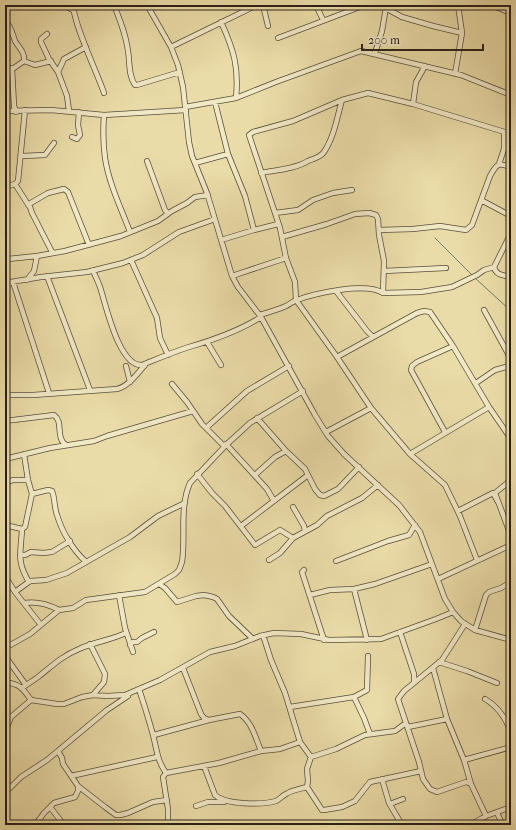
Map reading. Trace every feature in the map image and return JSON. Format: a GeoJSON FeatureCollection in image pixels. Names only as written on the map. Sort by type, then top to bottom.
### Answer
{"type":"FeatureCollection","features":[{"type":"Feature","properties":{"kind":"street"},"geometry":{"type":"LineString","coordinates":[[63,5],[73,7],[76,22],[104,93]]}},
{"type":"Feature","properties":{"kind":"street"},"geometry":{"type":"LineString","coordinates":[[114,5],[122,25],[128,50],[130,72],[135,85],[180,72]]}},
{"type":"Feature","properties":{"kind":"street"},"geometry":{"type":"LineString","coordinates":[[149,5],[171,47],[180,72],[189,142],[195,163],[208,195],[232,276],[238,287],[260,316],[326,432],[344,454],[399,505],[420,532],[445,599],[452,612],[461,621],[475,630],[511,640]]}},
{"type":"Feature","properties":{"kind":"street"},"geometry":{"type":"LineString","coordinates":[[171,47],[255,5]]}},
{"type":"Feature","properties":{"kind":"street"},"geometry":{"type":"LineString","coordinates":[[263,5],[268,26]]}},
{"type":"Feature","properties":{"kind":"street"},"geometry":{"type":"LineString","coordinates":[[316,5],[323,20]]}},
{"type":"Feature","properties":{"kind":"street"},"geometry":{"type":"LineString","coordinates":[[278,38],[365,5]]}},
{"type":"Feature","properties":{"kind":"street"},"geometry":{"type":"LineString","coordinates":[[380,5],[402,17],[462,33]]}},
{"type":"Feature","properties":{"kind":"street"},"geometry":{"type":"LineString","coordinates":[[454,74],[462,33],[458,5]]}},
{"type":"Feature","properties":{"kind":"street"},"geometry":{"type":"LineString","coordinates":[[491,5],[506,11],[511,10]]}},
{"type":"Feature","properties":{"kind":"street"},"geometry":{"type":"LineString","coordinates":[[375,53],[382,31],[386,8]]}},
{"type":"Feature","properties":{"kind":"street"},"geometry":{"type":"LineString","coordinates":[[5,20],[12,28],[15,40],[24,54],[24,61]]}},
{"type":"Feature","properties":{"kind":"street"},"geometry":{"type":"LineString","coordinates":[[221,22],[231,43],[238,74],[236,98]]}},
{"type":"Feature","properties":{"kind":"street"},"geometry":{"type":"LineString","coordinates":[[47,34],[41,39],[41,42],[58,72],[67,96],[69,111]]}},
{"type":"Feature","properties":{"kind":"street"},"geometry":{"type":"LineString","coordinates":[[58,72],[64,59],[86,47]]}},
{"type":"Feature","properties":{"kind":"street"},"geometry":{"type":"LineString","coordinates":[[5,111],[69,111],[104,115],[185,108],[236,98],[361,51],[375,53],[454,74],[511,95]]}},
{"type":"Feature","properties":{"kind":"street"},"geometry":{"type":"LineString","coordinates":[[24,61],[35,65],[52,63],[61,66]]}},
{"type":"Feature","properties":{"kind":"street"},"geometry":{"type":"LineString","coordinates":[[16,112],[10,68],[14,68],[24,61]]}},
{"type":"Feature","properties":{"kind":"street"},"geometry":{"type":"LineString","coordinates":[[413,104],[416,82],[425,66]]}},
{"type":"Feature","properties":{"kind":"street"},"geometry":{"type":"LineString","coordinates":[[477,560],[460,516],[445,485],[410,454],[371,408],[296,300],[294,282],[286,258],[282,237],[249,135],[253,132],[293,121],[342,100],[368,92],[413,104],[507,134]]}},
{"type":"Feature","properties":{"kind":"street"},"geometry":{"type":"LineString","coordinates":[[261,173],[302,165],[308,161],[316,159],[323,153],[333,134],[342,100]]}},
{"type":"Feature","properties":{"kind":"street"},"geometry":{"type":"LineString","coordinates":[[215,102],[228,154],[245,196],[254,230]]}},
{"type":"Feature","properties":{"kind":"street"},"geometry":{"type":"LineString","coordinates":[[5,186],[15,184],[18,181],[22,156],[25,110]]}},
{"type":"Feature","properties":{"kind":"street"},"geometry":{"type":"LineString","coordinates":[[72,137],[77,139],[80,135],[78,124],[79,112]]}},
{"type":"Feature","properties":{"kind":"street"},"geometry":{"type":"LineString","coordinates":[[104,115],[103,136],[105,159],[111,182],[130,232]]}},
{"type":"Feature","properties":{"kind":"street"},"geometry":{"type":"LineString","coordinates":[[379,230],[413,229],[440,226],[466,230],[472,225],[490,176],[499,164],[511,124]]}},
{"type":"Feature","properties":{"kind":"street"},"geometry":{"type":"LineString","coordinates":[[22,156],[45,155],[54,143]]}},
{"type":"Feature","properties":{"kind":"street"},"geometry":{"type":"LineString","coordinates":[[195,163],[228,154]]}},
{"type":"Feature","properties":{"kind":"street"},"geometry":{"type":"LineString","coordinates":[[147,161],[165,210],[168,213]]}},
{"type":"Feature","properties":{"kind":"street"},"geometry":{"type":"LineString","coordinates":[[499,164],[503,164],[511,168]]}},
{"type":"Feature","properties":{"kind":"street"},"geometry":{"type":"LineString","coordinates":[[15,184],[29,206],[52,252]]}},
{"type":"Feature","properties":{"kind":"street"},"geometry":{"type":"LineString","coordinates":[[29,206],[31,203],[48,193],[64,189],[67,190],[89,245]]}},
{"type":"Feature","properties":{"kind":"street"},"geometry":{"type":"LineString","coordinates":[[275,213],[298,210],[313,200],[334,193],[352,190]]}},
{"type":"Feature","properties":{"kind":"street"},"geometry":{"type":"LineString","coordinates":[[5,255],[8,258],[37,256],[52,252],[65,251],[121,236],[152,224],[195,197],[208,195]]}},
{"type":"Feature","properties":{"kind":"street"},"geometry":{"type":"LineString","coordinates":[[481,200],[511,216]]}},
{"type":"Feature","properties":{"kind":"street"},"geometry":{"type":"LineString","coordinates":[[282,237],[355,214],[368,212],[376,215],[378,219],[383,254],[383,293]]}},
{"type":"Feature","properties":{"kind":"street"},"geometry":{"type":"LineString","coordinates":[[5,283],[47,276],[88,272],[117,265],[131,260],[179,232],[215,218]]}},
{"type":"Feature","properties":{"kind":"street"},"geometry":{"type":"LineString","coordinates":[[221,240],[278,224]]}},
{"type":"Feature","properties":{"kind":"street"},"geometry":{"type":"LineString","coordinates":[[93,270],[120,345],[134,364],[138,366],[188,347],[207,342],[253,322],[260,316],[286,306],[296,300],[336,291],[362,288],[378,290],[383,293],[421,292],[452,287],[484,270],[494,267],[511,233]]}},
{"type":"Feature","properties":{"kind":"street"},"geometry":{"type":"LineString","coordinates":[[27,280],[34,271],[37,256]]}},
{"type":"Feature","properties":{"kind":"street"},"geometry":{"type":"LineString","coordinates":[[232,276],[286,258]]}},
{"type":"Feature","properties":{"kind":"street"},"geometry":{"type":"LineString","coordinates":[[131,260],[157,318],[160,338],[168,355]]}},
{"type":"Feature","properties":{"kind":"street"},"geometry":{"type":"LineString","coordinates":[[494,267],[498,274],[511,277]]}},
{"type":"Feature","properties":{"kind":"street"},"geometry":{"type":"LineString","coordinates":[[384,271],[446,268]]}},
{"type":"Feature","properties":{"kind":"street"},"geometry":{"type":"LineString","coordinates":[[34,271],[40,277]]}},
{"type":"Feature","properties":{"kind":"street"},"geometry":{"type":"LineString","coordinates":[[47,276],[90,390]]}},
{"type":"Feature","properties":{"kind":"street"},"geometry":{"type":"LineString","coordinates":[[13,282],[50,393]]}},
{"type":"Feature","properties":{"kind":"street"},"geometry":{"type":"LineString","coordinates":[[336,291],[367,331],[373,336]]}},
{"type":"Feature","properties":{"kind":"street"},"geometry":{"type":"LineString","coordinates":[[484,310],[511,359]]}},
{"type":"Feature","properties":{"kind":"street"},"geometry":{"type":"LineString","coordinates":[[336,356],[417,313],[424,311],[430,312],[476,383],[489,407],[511,439]]}},
{"type":"Feature","properties":{"kind":"street"},"geometry":{"type":"LineString","coordinates":[[207,342],[221,366]]}},
{"type":"Feature","properties":{"kind":"street"},"geometry":{"type":"LineString","coordinates":[[446,432],[411,370],[412,366],[417,362],[453,346]]}},
{"type":"Feature","properties":{"kind":"street"},"geometry":{"type":"LineString","coordinates":[[476,383],[495,370],[506,367],[511,363]]}},
{"type":"Feature","properties":{"kind":"street"},"geometry":{"type":"LineString","coordinates":[[5,395],[33,395],[123,388],[146,364]]}},
{"type":"Feature","properties":{"kind":"street"},"geometry":{"type":"LineString","coordinates":[[126,366],[130,382]]}},
{"type":"Feature","properties":{"kind":"street"},"geometry":{"type":"LineString","coordinates":[[206,428],[247,391],[289,366]]}},
{"type":"Feature","properties":{"kind":"street"},"geometry":{"type":"LineString","coordinates":[[172,384],[206,428],[255,475],[267,489],[274,501]]}},
{"type":"Feature","properties":{"kind":"street"},"geometry":{"type":"LineString","coordinates":[[5,648],[30,634],[59,610],[73,608],[86,600],[145,592],[175,574],[179,570],[182,562],[185,503],[187,488],[190,482],[225,445],[257,418],[302,391]]}},
{"type":"Feature","properties":{"kind":"street"},"geometry":{"type":"LineString","coordinates":[[410,454],[489,407]]}},
{"type":"Feature","properties":{"kind":"street"},"geometry":{"type":"LineString","coordinates":[[326,432],[371,408]]}},
{"type":"Feature","properties":{"kind":"street"},"geometry":{"type":"LineString","coordinates":[[5,459],[66,445],[94,441],[193,411]]}},
{"type":"Feature","properties":{"kind":"street"},"geometry":{"type":"LineString","coordinates":[[5,421],[54,415],[58,420],[60,438],[66,445]]}},
{"type":"Feature","properties":{"kind":"street"},"geometry":{"type":"LineString","coordinates":[[257,418],[286,451],[305,469],[318,493],[324,496],[338,489],[358,467]]}},
{"type":"Feature","properties":{"kind":"street"},"geometry":{"type":"LineString","coordinates":[[255,475],[275,457],[286,451]]}},
{"type":"Feature","properties":{"kind":"street"},"geometry":{"type":"LineString","coordinates":[[24,454],[32,494],[25,527],[22,529],[19,550],[23,571],[29,582]]}},
{"type":"Feature","properties":{"kind":"street"},"geometry":{"type":"LineString","coordinates":[[197,474],[256,545],[280,530],[293,538]]}},
{"type":"Feature","properties":{"kind":"street"},"geometry":{"type":"LineString","coordinates":[[240,526],[308,475]]}},
{"type":"Feature","properties":{"kind":"street"},"geometry":{"type":"LineString","coordinates":[[5,483],[13,480],[28,480]]}},
{"type":"Feature","properties":{"kind":"street"},"geometry":{"type":"LineString","coordinates":[[511,480],[495,493],[511,536]]}},
{"type":"Feature","properties":{"kind":"street"},"geometry":{"type":"LineString","coordinates":[[269,560],[280,553],[293,538],[306,529],[317,525],[327,516],[362,498],[378,485]]}},
{"type":"Feature","properties":{"kind":"street"},"geometry":{"type":"LineString","coordinates":[[32,494],[52,490],[56,515],[76,552],[86,562]]}},
{"type":"Feature","properties":{"kind":"street"},"geometry":{"type":"LineString","coordinates":[[460,516],[458,511],[493,492],[498,502]]}},
{"type":"Feature","properties":{"kind":"street"},"geometry":{"type":"LineString","coordinates":[[15,592],[29,582],[35,580],[46,580],[67,573],[130,537],[158,516],[185,503]]}},
{"type":"Feature","properties":{"kind":"street"},"geometry":{"type":"LineString","coordinates":[[293,507],[306,529]]}},
{"type":"Feature","properties":{"kind":"street"},"geometry":{"type":"LineString","coordinates":[[5,525],[22,529]]}},
{"type":"Feature","properties":{"kind":"street"},"geometry":{"type":"LineString","coordinates":[[336,561],[408,535],[415,525]]}},
{"type":"Feature","properties":{"kind":"street"},"geometry":{"type":"LineString","coordinates":[[20,555],[31,552],[52,552],[70,541]]}},
{"type":"Feature","properties":{"kind":"street"},"geometry":{"type":"LineString","coordinates":[[438,579],[511,544]]}},
{"type":"Feature","properties":{"kind":"street"},"geometry":{"type":"LineString","coordinates":[[310,595],[342,588],[354,589],[375,584],[432,564]]}},
{"type":"Feature","properties":{"kind":"street"},"geometry":{"type":"LineString","coordinates":[[304,570],[302,572],[303,576],[324,640]]}},
{"type":"Feature","properties":{"kind":"street"},"geometry":{"type":"LineString","coordinates":[[5,576],[40,625]]}},
{"type":"Feature","properties":{"kind":"street"},"geometry":{"type":"LineString","coordinates":[[475,630],[486,595],[489,592],[501,588],[511,582]]}},
{"type":"Feature","properties":{"kind":"street"},"geometry":{"type":"LineString","coordinates":[[159,584],[165,588],[177,602],[196,596],[204,595],[213,597],[220,602],[229,616],[253,639]]}},
{"type":"Feature","properties":{"kind":"street"},"geometry":{"type":"LineString","coordinates":[[354,589],[367,640]]}},
{"type":"Feature","properties":{"kind":"street"},"geometry":{"type":"LineString","coordinates":[[119,595],[126,633],[131,643],[133,652]]}},
{"type":"Feature","properties":{"kind":"street"},"geometry":{"type":"LineString","coordinates":[[24,603],[34,602],[51,606],[59,610]]}},
{"type":"Feature","properties":{"kind":"street"},"geometry":{"type":"LineString","coordinates":[[5,793],[21,777],[48,760],[107,710],[139,689],[183,668],[210,652],[235,646],[263,635],[274,633],[301,634],[324,640],[381,640],[452,612]]}},
{"type":"Feature","properties":{"kind":"street"},"geometry":{"type":"LineString","coordinates":[[465,624],[439,662],[404,691],[398,699],[424,782],[430,789],[436,792],[468,780]]}},
{"type":"Feature","properties":{"kind":"street"},"geometry":{"type":"LineString","coordinates":[[131,643],[137,642],[154,632]]}},
{"type":"Feature","properties":{"kind":"street"},"geometry":{"type":"LineString","coordinates":[[400,632],[414,674],[414,682]]}},
{"type":"Feature","properties":{"kind":"street"},"geometry":{"type":"LineString","coordinates":[[5,678],[7,683],[24,686],[60,659],[90,644],[116,638],[126,633]]}},
{"type":"Feature","properties":{"kind":"street"},"geometry":{"type":"LineString","coordinates":[[263,635],[290,707],[300,742],[311,757]]}},
{"type":"Feature","properties":{"kind":"street"},"geometry":{"type":"LineString","coordinates":[[90,644],[105,674],[104,682],[93,695]]}},
{"type":"Feature","properties":{"kind":"street"},"geometry":{"type":"LineString","coordinates":[[5,656],[31,700]]}},
{"type":"Feature","properties":{"kind":"street"},"geometry":{"type":"LineString","coordinates":[[290,707],[354,697],[366,690],[368,688],[368,656]]}},
{"type":"Feature","properties":{"kind":"street"},"geometry":{"type":"LineString","coordinates":[[439,662],[497,683]]}},
{"type":"Feature","properties":{"kind":"street"},"geometry":{"type":"LineString","coordinates":[[183,668],[201,714],[204,718],[209,720]]}},
{"type":"Feature","properties":{"kind":"street"},"geometry":{"type":"LineString","coordinates":[[433,668],[447,719],[464,760],[468,780],[486,816]]}},
{"type":"Feature","properties":{"kind":"street"},"geometry":{"type":"LineString","coordinates":[[414,674],[421,677]]}},
{"type":"Feature","properties":{"kind":"street"},"geometry":{"type":"LineString","coordinates":[[139,689],[154,736],[157,757],[166,773]]}},
{"type":"Feature","properties":{"kind":"street"},"geometry":{"type":"LineString","coordinates":[[31,700],[64,704],[82,697],[93,695],[108,696],[131,694]]}},
{"type":"Feature","properties":{"kind":"street"},"geometry":{"type":"LineString","coordinates":[[354,697],[370,734]]}},
{"type":"Feature","properties":{"kind":"street"},"geometry":{"type":"LineString","coordinates":[[485,699],[498,708],[511,733]]}},
{"type":"Feature","properties":{"kind":"street"},"geometry":{"type":"LineString","coordinates":[[5,732],[12,717],[31,700]]}},
{"type":"Feature","properties":{"kind":"street"},"geometry":{"type":"LineString","coordinates":[[154,736],[209,720],[240,714],[245,717],[251,726],[261,752]]}},
{"type":"Feature","properties":{"kind":"street"},"geometry":{"type":"LineString","coordinates":[[311,757],[336,749],[370,734],[395,731],[407,725],[447,719]]}},
{"type":"Feature","properties":{"kind":"street"},"geometry":{"type":"LineString","coordinates":[[168,825],[167,800],[163,782],[163,777],[166,773],[280,749],[300,742]]}},
{"type":"Feature","properties":{"kind":"street"},"geometry":{"type":"LineString","coordinates":[[464,760],[511,747]]}},
{"type":"Feature","properties":{"kind":"street"},"geometry":{"type":"LineString","coordinates":[[58,751],[62,758],[63,764],[78,786],[116,814],[120,815],[153,802],[167,800]]}},
{"type":"Feature","properties":{"kind":"street"},"geometry":{"type":"LineString","coordinates":[[71,776],[157,757]]}},
{"type":"Feature","properties":{"kind":"street"},"geometry":{"type":"LineString","coordinates":[[311,757],[306,770],[308,782],[307,787],[322,810],[342,807],[355,801],[370,782],[421,771]]}},
{"type":"Feature","properties":{"kind":"street"},"geometry":{"type":"LineString","coordinates":[[204,766],[216,795],[228,802]]}},
{"type":"Feature","properties":{"kind":"street"},"geometry":{"type":"LineString","coordinates":[[382,779],[390,804],[402,825]]}},
{"type":"Feature","properties":{"kind":"street"},"geometry":{"type":"LineString","coordinates":[[35,825],[54,803],[75,797],[78,791],[78,786]]}},
{"type":"Feature","properties":{"kind":"street"},"geometry":{"type":"LineString","coordinates":[[196,806],[208,802],[271,802],[289,792],[307,787]]}},
{"type":"Feature","properties":{"kind":"street"},"geometry":{"type":"LineString","coordinates":[[390,804],[403,799]]}},
{"type":"Feature","properties":{"kind":"street"},"geometry":{"type":"LineString","coordinates":[[50,807],[64,825]]}},
{"type":"Feature","properties":{"kind":"street"},"geometry":{"type":"LineString","coordinates":[[470,825],[486,816],[511,807]]}},
{"type":"Feature","properties":{"kind":"street"},"geometry":{"type":"LineString","coordinates":[[496,813],[503,825]]}},
{"type":"Feature","properties":{"kind":"waterway"},"geometry":{"type":"LineString","coordinates":[[435,238],[473,276]]}},
{"type":"Feature","properties":{"kind":"waterway"},"geometry":{"type":"LineString","coordinates":[[475,278],[511,311]]}}]}
